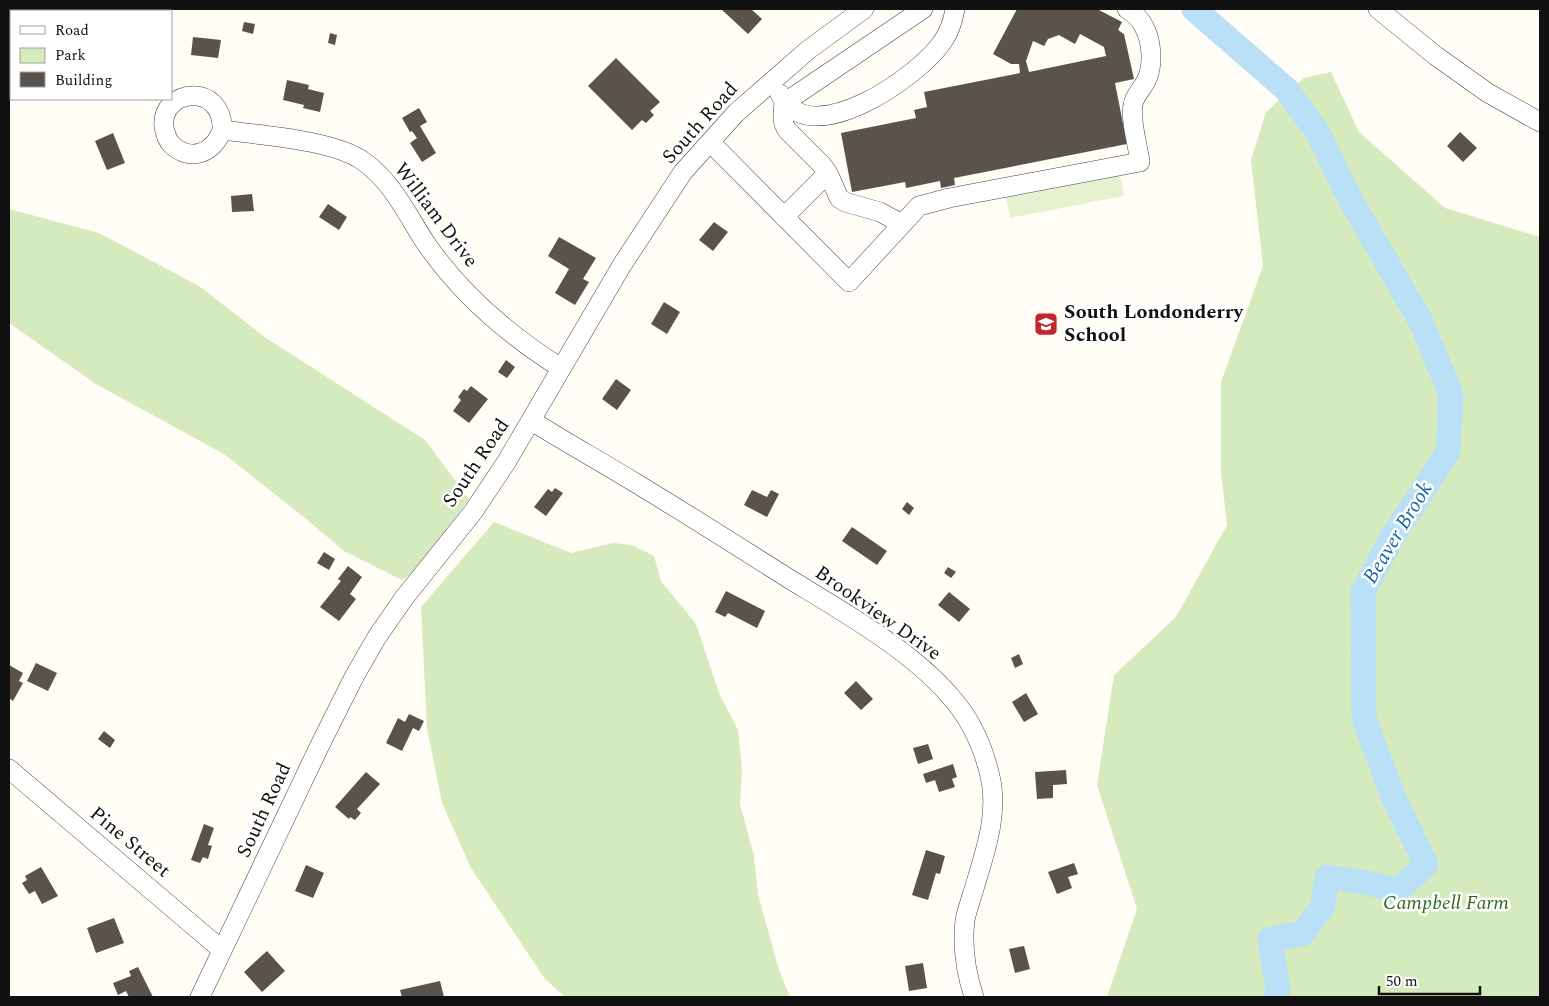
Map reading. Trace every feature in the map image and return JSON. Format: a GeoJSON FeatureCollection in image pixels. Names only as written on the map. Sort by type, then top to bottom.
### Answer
{"type":"FeatureCollection","features":[{"type":"Feature","properties":{"kind":"street","name":"South Road"},"geometry":{"type":"LineString","coordinates":[[200,997],[319,747],[354,677],[377,637],[404,598],[473,512],[532,421],[622,265],[683,172],[736,113],[808,50],[864,9]]}},
{"type":"Feature","properties":{"kind":"street"},"geometry":{"type":"LineString","coordinates":[[784,103],[923,9]]}},
{"type":"Feature","properties":{"kind":"street"},"geometry":{"type":"LineString","coordinates":[[773,80],[784,103],[797,113],[808,116],[839,113],[889,90],[919,68],[943,41],[952,25],[955,9]]}},
{"type":"Feature","properties":{"kind":"street"},"geometry":{"type":"LineString","coordinates":[[710,142],[849,282],[918,206],[949,198],[1140,162],[1132,114],[1133,103],[1146,81],[1150,70],[1151,56],[1144,25],[1137,16],[1126,9]]}},
{"type":"Feature","properties":{"kind":"street"},"geometry":{"type":"LineString","coordinates":[[1378,9],[1436,56],[1488,93],[1540,122]]}},
{"type":"Feature","properties":{"kind":"street"},"geometry":{"type":"LineString","coordinates":[[784,103],[782,123],[822,165],[828,173],[839,198],[845,202],[880,212],[902,224]]}},
{"type":"Feature","properties":{"kind":"street","name":"William Drive"},"geometry":{"type":"LineString","coordinates":[[222,130],[328,146],[362,160],[390,185],[428,245],[468,294],[502,326],[537,353],[561,368]]}},
{"type":"Feature","properties":{"kind":"street"},"geometry":{"type":"LineString","coordinates":[[784,217],[828,173]]}},
{"type":"Feature","properties":{"kind":"street","name":"Brookview Drive"},"geometry":{"type":"LineString","coordinates":[[532,421],[641,486],[875,633],[914,661],[959,706],[982,747],[991,778],[993,810],[989,841],[966,918],[964,934],[966,965],[974,997]]}},
{"type":"Feature","properties":{"kind":"street","name":"Pine Street"},"geometry":{"type":"LineString","coordinates":[[9,769],[222,950]]}},
{"type":"Feature","properties":{"kind":"green space","name":"Campbell Farm"},"geometry":{"type":"Polygon","coordinates":[[[1331,72],[1359,132],[1445,208],[1540,237],[1540,997],[1107,997],[1137,909],[1097,785],[1114,675],[1176,617],[1227,525],[1221,472],[1221,382],[1263,266],[1251,160],[1266,112],[1304,78],[1331,72]]]}},
{"type":"Feature","properties":{"kind":"green space"},"geometry":{"type":"Polygon","coordinates":[[[1117,160],[1124,196],[1010,218],[1003,182],[1117,160]]]}},
{"type":"Feature","properties":{"kind":"green space"},"geometry":{"type":"Polygon","coordinates":[[[9,209],[99,233],[199,286],[266,338],[425,440],[469,499],[413,573],[402,580],[344,551],[224,454],[96,384],[9,323],[9,209]]]}},
{"type":"Feature","properties":{"kind":"green space"},"geometry":{"type":"Polygon","coordinates":[[[494,522],[571,553],[613,543],[632,545],[654,556],[661,581],[696,624],[719,693],[738,730],[742,769],[740,804],[754,856],[758,895],[779,970],[790,997],[565,997],[545,979],[471,868],[442,803],[427,728],[421,607],[494,522]]]}},
{"type":"Feature","properties":{"kind":"building"},"geometry":{"type":"Polygon","coordinates":[[[721,9],[751,9],[762,19],[748,34],[721,9]]]}},
{"type":"Feature","properties":{"kind":"building"},"geometry":{"type":"Polygon","coordinates":[[[1017,9],[1097,9],[1122,22],[1118,30],[1124,34],[1134,79],[1115,83],[1127,144],[954,178],[955,185],[941,188],[940,181],[906,188],[905,182],[852,192],[841,133],[916,118],[914,110],[927,107],[924,92],[1020,73],[1019,64],[1011,64],[993,54],[1017,9]],[[1080,34],[1075,44],[1059,35],[1048,39],[1044,46],[1033,41],[1026,61],[1029,72],[1106,56],[1104,47],[1080,34]]]}},
{"type":"Feature","properties":{"kind":"building"},"geometry":{"type":"Polygon","coordinates":[[[244,22],[255,24],[253,34],[242,31],[244,22]]]}},
{"type":"Feature","properties":{"kind":"building"},"geometry":{"type":"Polygon","coordinates":[[[330,33],[337,35],[335,45],[328,43],[330,33]]]}},
{"type":"Feature","properties":{"kind":"building"},"geometry":{"type":"Polygon","coordinates":[[[193,37],[221,40],[218,58],[191,55],[193,37]]]}},
{"type":"Feature","properties":{"kind":"building"},"geometry":{"type":"Polygon","coordinates":[[[616,58],[660,102],[650,111],[654,115],[646,123],[642,120],[632,130],[588,86],[616,58]]]}},
{"type":"Feature","properties":{"kind":"building"},"geometry":{"type":"Polygon","coordinates":[[[287,80],[309,85],[308,89],[324,93],[320,112],[303,108],[304,105],[283,100],[287,80]]]}},
{"type":"Feature","properties":{"kind":"building"},"geometry":{"type":"Polygon","coordinates":[[[419,108],[427,122],[420,126],[436,153],[422,162],[410,143],[417,138],[412,131],[410,132],[402,118],[419,108]]]}},
{"type":"Feature","properties":{"kind":"building"},"geometry":{"type":"Polygon","coordinates":[[[1460,132],[1477,148],[1463,162],[1447,146],[1460,132]]]}},
{"type":"Feature","properties":{"kind":"building"},"geometry":{"type":"Polygon","coordinates":[[[113,133],[125,163],[107,170],[95,141],[113,133]]]}},
{"type":"Feature","properties":{"kind":"building"},"geometry":{"type":"Polygon","coordinates":[[[252,194],[254,211],[232,212],[231,196],[252,194]]]}},
{"type":"Feature","properties":{"kind":"building"},"geometry":{"type":"Polygon","coordinates":[[[328,204],[347,217],[339,230],[319,217],[328,204]]]}},
{"type":"Feature","properties":{"kind":"building"},"geometry":{"type":"Polygon","coordinates":[[[714,222],[728,232],[713,251],[699,240],[714,222]]]}},
{"type":"Feature","properties":{"kind":"building"},"geometry":{"type":"Polygon","coordinates":[[[559,237],[596,258],[583,279],[589,282],[575,305],[555,293],[569,269],[548,256],[559,237]]]}},
{"type":"Feature","properties":{"kind":"building"},"geometry":{"type":"Polygon","coordinates":[[[664,302],[680,312],[667,334],[651,324],[664,302]]]}},
{"type":"Feature","properties":{"kind":"building"},"geometry":{"type":"Polygon","coordinates":[[[506,360],[515,367],[507,378],[498,372],[506,360]]]}},
{"type":"Feature","properties":{"kind":"building"},"geometry":{"type":"Polygon","coordinates":[[[616,379],[631,390],[617,410],[602,399],[616,379]]]}},
{"type":"Feature","properties":{"kind":"building"},"geometry":{"type":"Polygon","coordinates":[[[471,386],[488,399],[469,423],[453,411],[461,400],[458,397],[464,389],[467,391],[471,386]]]}},
{"type":"Feature","properties":{"kind":"building"},"geometry":{"type":"Polygon","coordinates":[[[555,488],[563,493],[546,516],[534,507],[548,489],[552,492],[555,488]]]}},
{"type":"Feature","properties":{"kind":"building"},"geometry":{"type":"Polygon","coordinates":[[[752,490],[767,497],[771,490],[779,494],[767,517],[744,505],[752,490]]]}},
{"type":"Feature","properties":{"kind":"building"},"geometry":{"type":"Polygon","coordinates":[[[907,502],[914,508],[909,515],[902,509],[907,502]]]}},
{"type":"Feature","properties":{"kind":"building"},"geometry":{"type":"Polygon","coordinates":[[[852,527],[887,551],[877,565],[842,541],[852,527]]]}},
{"type":"Feature","properties":{"kind":"building"},"geometry":{"type":"Polygon","coordinates":[[[324,552],[335,559],[329,570],[317,563],[324,552]]]}},
{"type":"Feature","properties":{"kind":"building"},"geometry":{"type":"Polygon","coordinates":[[[348,566],[362,577],[350,594],[356,599],[339,621],[320,607],[341,581],[338,579],[348,566]]]}},
{"type":"Feature","properties":{"kind":"building"},"geometry":{"type":"Polygon","coordinates":[[[948,567],[956,572],[951,578],[944,573],[948,567]]]}},
{"type":"Feature","properties":{"kind":"building"},"geometry":{"type":"Polygon","coordinates":[[[726,591],[765,611],[757,628],[728,613],[725,617],[715,612],[726,591]]]}},
{"type":"Feature","properties":{"kind":"building"},"geometry":{"type":"Polygon","coordinates":[[[949,592],[970,609],[959,622],[938,605],[949,592]]]}},
{"type":"Feature","properties":{"kind":"building"},"geometry":{"type":"Polygon","coordinates":[[[1019,654],[1023,664],[1015,668],[1011,658],[1019,654]]]}},
{"type":"Feature","properties":{"kind":"building"},"geometry":{"type":"Polygon","coordinates":[[[36,663],[57,673],[48,691],[27,681],[36,663]]]}},
{"type":"Feature","properties":{"kind":"building"},"geometry":{"type":"Polygon","coordinates":[[[9,665],[23,673],[19,681],[23,683],[13,701],[9,698],[9,665]]]}},
{"type":"Feature","properties":{"kind":"building"},"geometry":{"type":"Polygon","coordinates":[[[856,681],[873,699],[861,710],[844,693],[856,681]]]}},
{"type":"Feature","properties":{"kind":"building"},"geometry":{"type":"Polygon","coordinates":[[[1026,693],[1038,714],[1024,722],[1012,702],[1026,693]]]}},
{"type":"Feature","properties":{"kind":"building"},"geometry":{"type":"Polygon","coordinates":[[[409,714],[424,721],[419,731],[413,728],[402,751],[386,743],[398,718],[405,722],[409,714]]]}},
{"type":"Feature","properties":{"kind":"building"},"geometry":{"type":"Polygon","coordinates":[[[104,731],[115,740],[110,748],[98,739],[104,731]]]}},
{"type":"Feature","properties":{"kind":"building"},"geometry":{"type":"Polygon","coordinates":[[[928,744],[933,759],[918,764],[913,748],[928,744]]]}},
{"type":"Feature","properties":{"kind":"building"},"geometry":{"type":"Polygon","coordinates":[[[953,764],[957,777],[952,779],[955,787],[939,792],[935,780],[926,783],[923,774],[953,764]]]}},
{"type":"Feature","properties":{"kind":"building"},"geometry":{"type":"Polygon","coordinates":[[[1066,770],[1067,784],[1053,785],[1053,798],[1037,799],[1035,772],[1066,770]]]}},
{"type":"Feature","properties":{"kind":"building"},"geometry":{"type":"Polygon","coordinates":[[[366,772],[380,784],[357,809],[361,813],[355,820],[350,817],[349,819],[335,807],[366,772]]]}},
{"type":"Feature","properties":{"kind":"building"},"geometry":{"type":"Polygon","coordinates":[[[204,824],[214,828],[208,845],[212,846],[208,859],[203,857],[200,863],[191,860],[204,824]]]}},
{"type":"Feature","properties":{"kind":"building"},"geometry":{"type":"Polygon","coordinates":[[[926,850],[945,856],[940,874],[936,873],[928,900],[912,895],[926,850]]]}},
{"type":"Feature","properties":{"kind":"building"},"geometry":{"type":"Polygon","coordinates":[[[1074,863],[1078,874],[1068,877],[1072,888],[1057,894],[1048,872],[1074,863]]]}},
{"type":"Feature","properties":{"kind":"building"},"geometry":{"type":"Polygon","coordinates":[[[306,865],[324,873],[313,898],[295,891],[306,865]]]}},
{"type":"Feature","properties":{"kind":"building"},"geometry":{"type":"Polygon","coordinates":[[[41,867],[58,896],[42,904],[35,891],[29,894],[22,883],[27,880],[25,876],[41,867]]]}},
{"type":"Feature","properties":{"kind":"building"},"geometry":{"type":"Polygon","coordinates":[[[114,918],[124,943],[96,953],[87,928],[114,918]]]}},
{"type":"Feature","properties":{"kind":"building"},"geometry":{"type":"Polygon","coordinates":[[[1024,946],[1030,969],[1015,973],[1009,949],[1024,946]]]}},
{"type":"Feature","properties":{"kind":"building"},"geometry":{"type":"Polygon","coordinates":[[[267,951],[285,971],[262,992],[244,972],[267,951]]]}},
{"type":"Feature","properties":{"kind":"building"},"geometry":{"type":"Polygon","coordinates":[[[923,963],[927,988],[909,991],[905,966],[923,963]]]}},
{"type":"Feature","properties":{"kind":"building"},"geometry":{"type":"Polygon","coordinates":[[[138,967],[153,997],[129,997],[126,991],[118,995],[113,983],[131,976],[129,971],[138,967]]]}},
{"type":"Feature","properties":{"kind":"building"},"geometry":{"type":"Polygon","coordinates":[[[440,981],[444,997],[402,997],[400,990],[440,981]]]}},
{"type":"Feature","properties":{"kind":"waterway","name":"Beaver Brook"},"geometry":{"type":"LineString","coordinates":[[1194,9],[1287,90],[1318,133],[1349,197],[1420,320],[1451,394],[1448,452],[1393,536],[1363,592],[1364,719],[1395,801],[1426,864],[1398,891],[1369,883],[1327,877],[1323,906],[1302,934],[1270,939],[1278,990],[1276,997]]}},
{"type":"Feature","properties":{"kind":"place","name":"South Londonderry School"},"geometry":{"type":"Point","coordinates":[1046,324]}}]}
